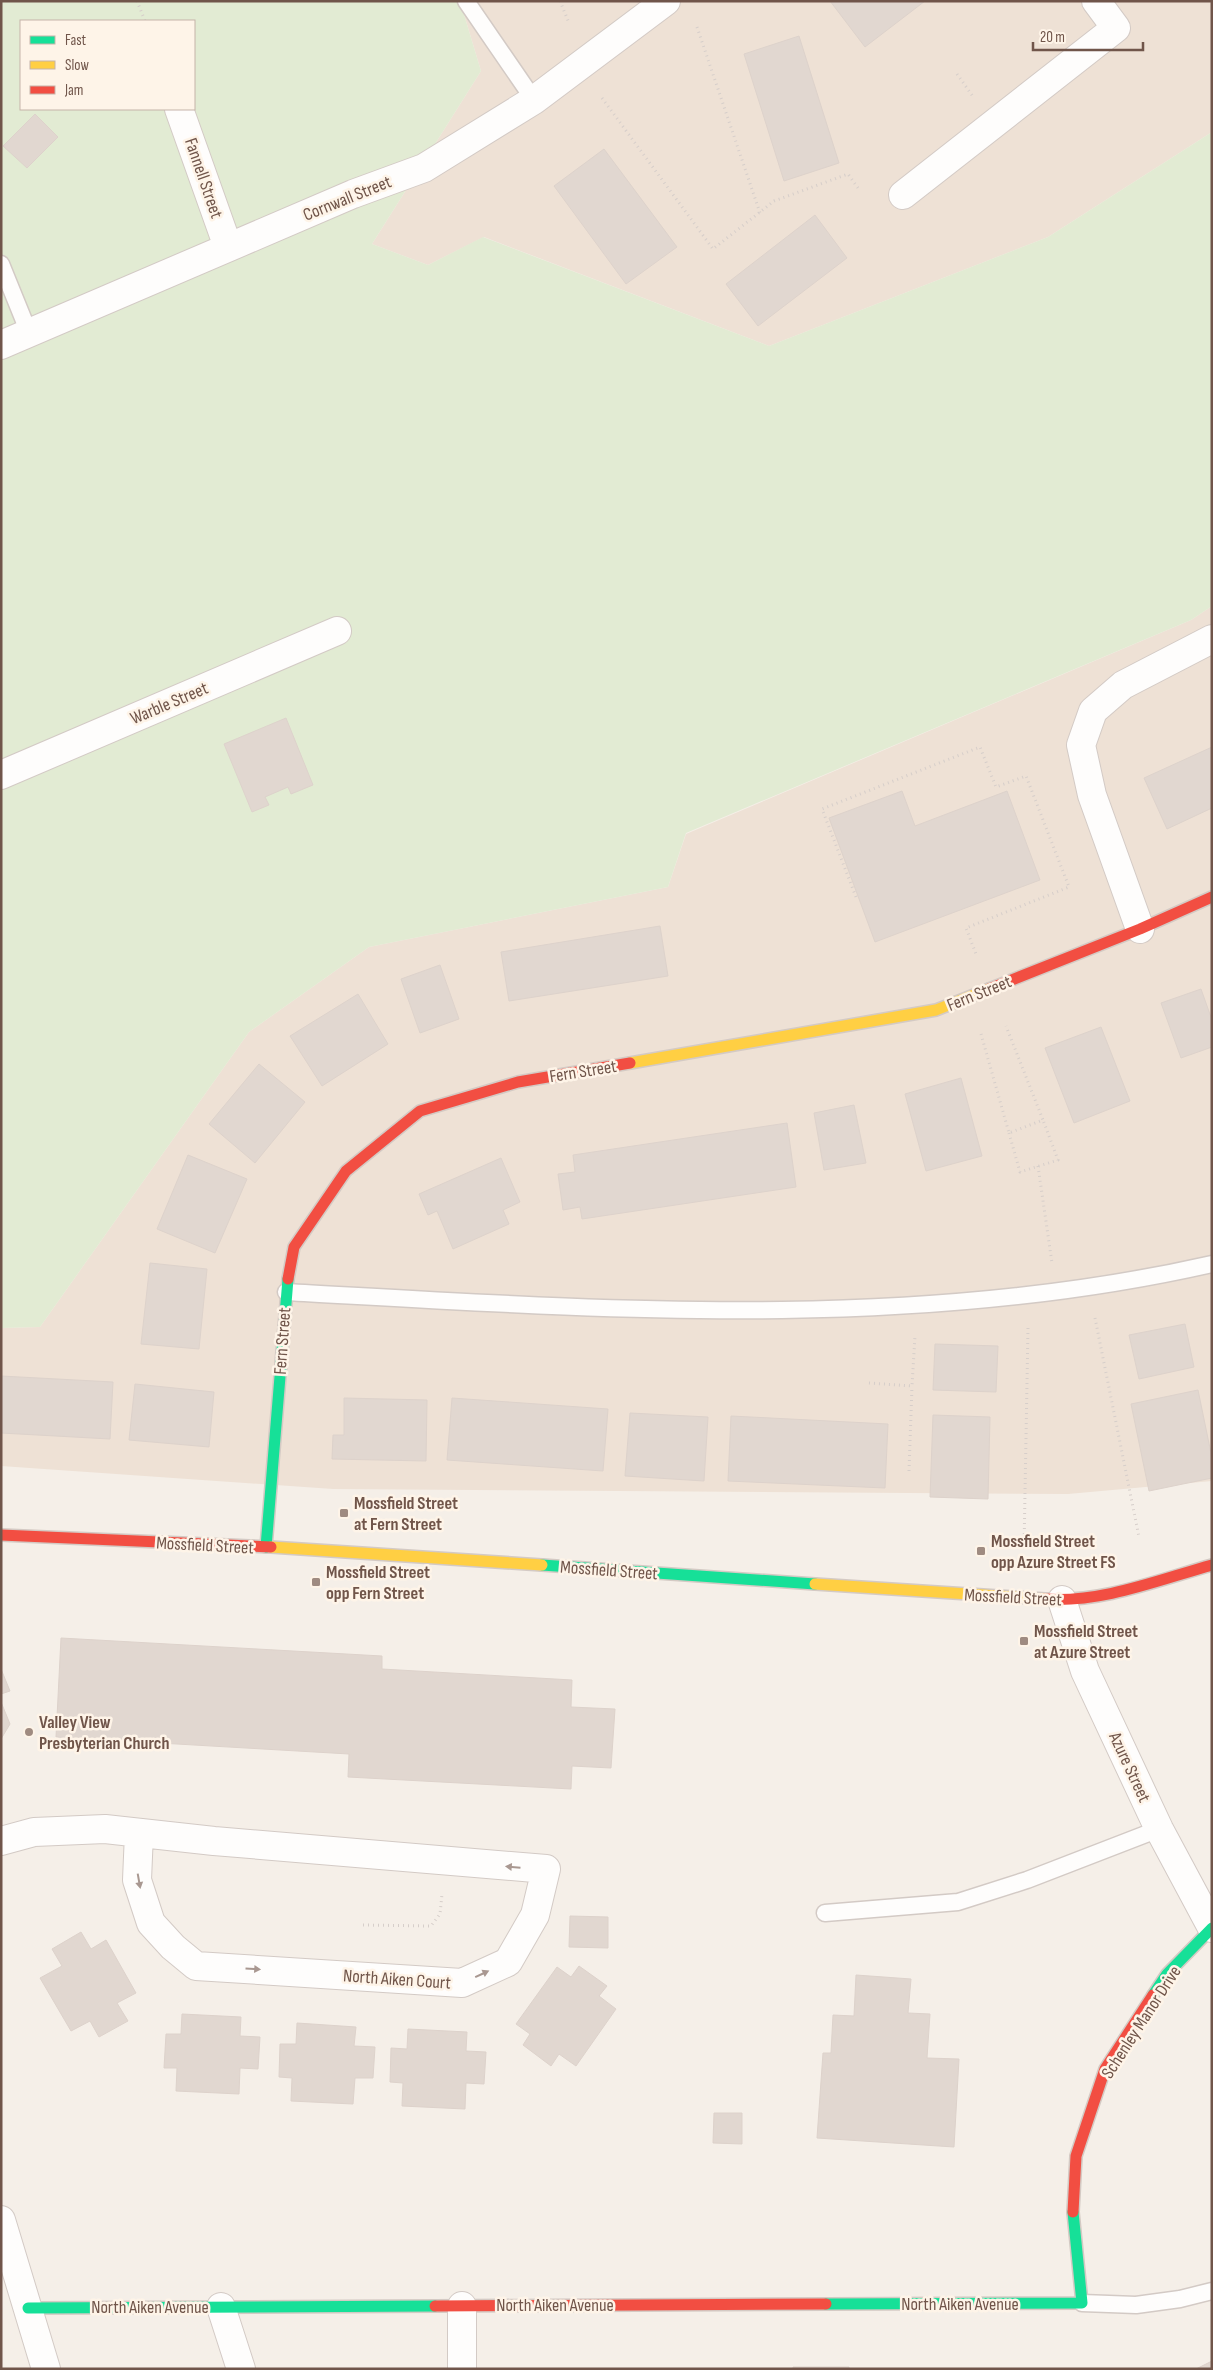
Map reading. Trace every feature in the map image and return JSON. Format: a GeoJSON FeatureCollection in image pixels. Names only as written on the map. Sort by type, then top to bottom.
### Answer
{"type":"FeatureCollection","features":[{"type":"Feature","properties":{"kind":"street","name":"Cornwall Street"},"geometry":{"type":"LineString","coordinates":[[1,345],[353,194],[424,168],[534,100],[666,1]]}},
{"type":"Feature","properties":{"kind":"street"},"geometry":{"type":"LineString","coordinates":[[903,195],[1116,28],[1096,1]]}},
{"type":"Feature","properties":{"kind":"street","name":"Fannell Street"},"geometry":{"type":"LineString","coordinates":[[179,110],[228,247]]}},
{"type":"Feature","properties":{"kind":"street","name":"Warble Street"},"geometry":{"type":"LineString","coordinates":[[1,775],[336,631]]}},
{"type":"Feature","properties":{"kind":"street"},"geometry":{"type":"LineString","coordinates":[[1140,929],[1092,795],[1081,746],[1093,711],[1123,685],[1212,639]]}},
{"type":"Feature","properties":{"kind":"street","name":"Fern Street"},"geometry":{"type":"LineString","coordinates":[[266,1547],[286,1292],[294,1247],[346,1172],[420,1112],[518,1082],[936,1010],[1140,929],[1212,897]]}},
{"type":"Feature","properties":{"kind":"street","name":"Mossfield Street"},"geometry":{"type":"LineString","coordinates":[[1,1535],[266,1547],[1062,1600],[1097,1597],[1212,1565]]}},
{"type":"Feature","properties":{"kind":"street","name":"Azure Street"},"geometry":{"type":"LineString","coordinates":[[1062,1600],[1085,1671],[1159,1829],[1212,1928]]}},
{"type":"Feature","properties":{"kind":"street","name":"North Aiken Court"},"geometry":{"type":"LineString","coordinates":[[1,1842],[34,1832],[105,1829],[546,1869],[535,1915],[508,1962],[462,1983],[196,1966],[173,1947],[151,1923],[137,1880],[139,1833]]}},
{"type":"Feature","properties":{"kind":"street","name":"Schenley Manor Drive"},"geometry":{"type":"LineString","coordinates":[[1082,2303],[1073,2217],[1076,2156],[1105,2069],[1168,1974],[1212,1928]]}},
{"type":"Feature","properties":{"kind":"street"},"geometry":{"type":"LineString","coordinates":[[1,2220],[46,2369]]}},
{"type":"Feature","properties":{"kind":"street","name":"North Aiken Avenue"},"geometry":{"type":"LineString","coordinates":[[28,2308],[1082,2303]]}},
{"type":"Feature","properties":{"kind":"street"},"geometry":{"type":"LineString","coordinates":[[462,2306],[462,2369]]}},
{"type":"Feature","properties":{"kind":"street"},"geometry":{"type":"LineString","coordinates":[[222,2307],[241,2369]]}},
{"type":"Feature","properties":{"kind":"lane"},"geometry":{"type":"LineString","coordinates":[[466,1],[534,100]]}},
{"type":"Feature","properties":{"kind":"lane"},"geometry":{"type":"LineString","coordinates":[[1,264],[29,333]]}},
{"type":"Feature","properties":{"kind":"lane"},"geometry":{"type":"LineString","coordinates":[[286,1292],[569,1308],[782,1310],[994,1300],[1151,1278],[1212,1264]]}},
{"type":"Feature","properties":{"kind":"lane"},"geometry":{"type":"LineString","coordinates":[[825,1913],[958,1902],[1027,1880],[1159,1829]]}},
{"type":"Feature","properties":{"kind":"lane"},"geometry":{"type":"LineString","coordinates":[[1082,2303],[1136,2305],[1180,2299],[1212,2291]]}},
{"type":"Feature","properties":{"kind":"path"},"geometry":{"type":"LineString","coordinates":[[137,1],[145,20]]}},
{"type":"Feature","properties":{"kind":"path"},"geometry":{"type":"LineString","coordinates":[[560,1],[569,23]]}},
{"type":"Feature","properties":{"kind":"path"},"geometry":{"type":"LineString","coordinates":[[697,27],[760,213]]}},
{"type":"Feature","properties":{"kind":"path"},"geometry":{"type":"LineString","coordinates":[[957,74],[978,103]]}},
{"type":"Feature","properties":{"kind":"path"},"geometry":{"type":"LineString","coordinates":[[602,98],[713,249],[774,201],[848,174],[858,188]]}},
{"type":"Feature","properties":{"kind":"path"},"geometry":{"type":"LineString","coordinates":[[856,897],[822,809],[980,747],[996,788],[1026,776],[1069,887],[966,928],[976,954]]}},
{"type":"Feature","properties":{"kind":"path"},"geometry":{"type":"LineString","coordinates":[[981,1034],[1020,1172],[1058,1160],[1006,1026]]}},
{"type":"Feature","properties":{"kind":"path"},"geometry":{"type":"LineString","coordinates":[[1008,1132],[1043,1120]]}},
{"type":"Feature","properties":{"kind":"path"},"geometry":{"type":"LineString","coordinates":[[1038,1166],[1054,1271]]}},
{"type":"Feature","properties":{"kind":"path"},"geometry":{"type":"LineString","coordinates":[[1095,1318],[1139,1537]]}},
{"type":"Feature","properties":{"kind":"path"},"geometry":{"type":"LineString","coordinates":[[1024,1549],[1028,1327]]}},
{"type":"Feature","properties":{"kind":"path"},"geometry":{"type":"LineString","coordinates":[[909,1471],[915,1336]]}},
{"type":"Feature","properties":{"kind":"path"},"geometry":{"type":"LineString","coordinates":[[869,1383],[912,1386]]}},
{"type":"Feature","properties":{"kind":"path"},"geometry":{"type":"LineString","coordinates":[[362,1925],[431,1926],[440,1914],[442,1888]]}},
{"type":"Feature","properties":{"kind":"shaded area"},"geometry":{"type":"Polygon","coordinates":[[[460,1],[1212,1],[1212,132],[1048,237],[769,346],[484,237],[428,265],[372,244],[481,71],[460,1]]]}},
{"type":"Feature","properties":{"kind":"shaded area"},"geometry":{"type":"Polygon","coordinates":[[[1212,606],[1212,1481],[1068,1494],[333,1489],[1,1466],[1,1328],[40,1327],[249,1032],[369,947],[668,887],[686,834],[1191,620],[1212,606]]]}},
{"type":"Feature","properties":{"kind":"green space"},"geometry":{"type":"Polygon","coordinates":[[[1,1],[460,1],[481,71],[372,244],[428,265],[483,237],[769,346],[1048,237],[1212,132],[1212,606],[1191,620],[686,833],[668,887],[369,947],[249,1032],[40,1327],[1,1328],[1,1]]]}},
{"type":"Feature","properties":{"kind":"building"},"geometry":{"type":"Polygon","coordinates":[[[830,1],[925,1],[865,47],[830,1]]]}},
{"type":"Feature","properties":{"kind":"building"},"geometry":{"type":"Polygon","coordinates":[[[799,36],[839,163],[784,181],[744,54],[799,36]]]}},
{"type":"Feature","properties":{"kind":"building"},"geometry":{"type":"Polygon","coordinates":[[[35,114],[58,137],[27,168],[3,146],[35,114]]]}},
{"type":"Feature","properties":{"kind":"building"},"geometry":{"type":"Polygon","coordinates":[[[604,149],[677,247],[626,284],[554,186],[604,149]]]}},
{"type":"Feature","properties":{"kind":"building"},"geometry":{"type":"Polygon","coordinates":[[[815,215],[847,258],[758,326],[726,284],[815,215]]]}},
{"type":"Feature","properties":{"kind":"building"},"geometry":{"type":"Polygon","coordinates":[[[286,718],[313,785],[291,794],[288,787],[265,797],[269,805],[252,812],[224,744],[286,718]]]}},
{"type":"Feature","properties":{"kind":"building"},"geometry":{"type":"Polygon","coordinates":[[[1212,747],[1212,808],[1167,829],[1144,778],[1212,747]]]}},
{"type":"Feature","properties":{"kind":"building"},"geometry":{"type":"Polygon","coordinates":[[[902,791],[915,826],[1007,791],[1040,880],[875,942],[829,818],[902,791]]]}},
{"type":"Feature","properties":{"kind":"building"},"geometry":{"type":"Polygon","coordinates":[[[660,926],[668,976],[509,1001],[501,952],[660,926]]]}},
{"type":"Feature","properties":{"kind":"building"},"geometry":{"type":"Polygon","coordinates":[[[440,965],[459,1019],[420,1033],[401,979],[440,965]]]}},
{"type":"Feature","properties":{"kind":"building"},"geometry":{"type":"Polygon","coordinates":[[[1201,989],[1212,1020],[1212,1047],[1181,1058],[1161,1003],[1201,989]]]}},
{"type":"Feature","properties":{"kind":"building"},"geometry":{"type":"Polygon","coordinates":[[[358,994],[388,1044],[322,1086],[290,1036],[358,994]]]}},
{"type":"Feature","properties":{"kind":"building"},"geometry":{"type":"Polygon","coordinates":[[[1101,1027],[1130,1101],[1074,1123],[1045,1048],[1101,1027]]]}},
{"type":"Feature","properties":{"kind":"building"},"geometry":{"type":"Polygon","coordinates":[[[259,1064],[305,1102],[255,1163],[209,1124],[259,1064]]]}},
{"type":"Feature","properties":{"kind":"building"},"geometry":{"type":"Polygon","coordinates":[[[961,1078],[982,1156],[926,1171],[905,1094],[961,1078]]]}},
{"type":"Feature","properties":{"kind":"building"},"geometry":{"type":"Polygon","coordinates":[[[854,1105],[866,1163],[824,1170],[814,1113],[854,1105]]]}},
{"type":"Feature","properties":{"kind":"building"},"geometry":{"type":"Polygon","coordinates":[[[787,1123],[796,1187],[582,1219],[580,1207],[563,1210],[558,1174],[575,1172],[573,1155],[787,1123]]]}},
{"type":"Feature","properties":{"kind":"building"},"geometry":{"type":"Polygon","coordinates":[[[188,1155],[247,1179],[215,1253],[157,1229],[188,1155]]]}},
{"type":"Feature","properties":{"kind":"building"},"geometry":{"type":"Polygon","coordinates":[[[501,1158],[520,1202],[503,1210],[509,1224],[453,1249],[437,1211],[428,1215],[419,1194],[501,1158]]]}},
{"type":"Feature","properties":{"kind":"building"},"geometry":{"type":"Polygon","coordinates":[[[150,1263],[207,1269],[199,1349],[141,1344],[150,1263]]]}},
{"type":"Feature","properties":{"kind":"building"},"geometry":{"type":"Polygon","coordinates":[[[1185,1324],[1194,1367],[1139,1379],[1129,1335],[1185,1324]]]}},
{"type":"Feature","properties":{"kind":"building"},"geometry":{"type":"Polygon","coordinates":[[[935,1344],[998,1346],[996,1392],[933,1390],[935,1344]]]}},
{"type":"Feature","properties":{"kind":"building"},"geometry":{"type":"Polygon","coordinates":[[[1,1376],[113,1382],[110,1439],[1,1433],[1,1376]]]}},
{"type":"Feature","properties":{"kind":"building"},"geometry":{"type":"Polygon","coordinates":[[[135,1384],[214,1392],[209,1447],[129,1440],[135,1384]]]}},
{"type":"Feature","properties":{"kind":"building"},"geometry":{"type":"Polygon","coordinates":[[[1198,1390],[1212,1458],[1212,1478],[1149,1491],[1131,1404],[1198,1390]]]}},
{"type":"Feature","properties":{"kind":"building"},"geometry":{"type":"Polygon","coordinates":[[[344,1398],[427,1400],[426,1461],[332,1459],[333,1435],[344,1435],[344,1398]]]}},
{"type":"Feature","properties":{"kind":"building"},"geometry":{"type":"Polygon","coordinates":[[[452,1398],[608,1409],[603,1471],[447,1460],[452,1398]]]}},
{"type":"Feature","properties":{"kind":"building"},"geometry":{"type":"Polygon","coordinates":[[[630,1413],[708,1417],[704,1481],[625,1476],[630,1413]]]}},
{"type":"Feature","properties":{"kind":"building"},"geometry":{"type":"Polygon","coordinates":[[[933,1415],[990,1417],[988,1499],[930,1497],[933,1415]]]}},
{"type":"Feature","properties":{"kind":"building"},"geometry":{"type":"Polygon","coordinates":[[[731,1416],[888,1424],[885,1488],[728,1481],[731,1416]]]}},
{"type":"Feature","properties":{"kind":"building"},"geometry":{"type":"Polygon","coordinates":[[[61,1638],[382,1656],[382,1669],[572,1680],[571,1707],[615,1709],[611,1768],[572,1766],[571,1789],[348,1777],[349,1754],[56,1737],[61,1638]]]}},
{"type":"Feature","properties":{"kind":"building"},"geometry":{"type":"Polygon","coordinates":[[[1,1669],[10,1691],[1,1694],[1,1669]]]}},
{"type":"Feature","properties":{"kind":"building"},"geometry":{"type":"Polygon","coordinates":[[[1,1702],[10,1724],[1,1739],[1,1702]]]}},
{"type":"Feature","properties":{"kind":"building"},"geometry":{"type":"Polygon","coordinates":[[[570,1916],[608,1917],[608,1948],[569,1947],[570,1916]]]}},
{"type":"Feature","properties":{"kind":"building"},"geometry":{"type":"Polygon","coordinates":[[[81,1932],[91,1949],[106,1940],[136,1993],[117,2003],[128,2021],[99,2037],[90,2021],[71,2031],[40,1978],[62,1966],[52,1949],[81,1932]]]}},
{"type":"Feature","properties":{"kind":"building"},"geometry":{"type":"Polygon","coordinates":[[[579,1966],[607,1986],[599,1996],[616,2009],[576,2066],[559,2054],[551,2066],[523,2045],[530,2034],[516,2024],[557,1967],[571,1977],[579,1966]]]}},
{"type":"Feature","properties":{"kind":"building"},"geometry":{"type":"Polygon","coordinates":[[[856,1975],[911,1979],[908,2013],[930,2014],[927,2058],[959,2059],[954,2147],[817,2138],[823,2053],[831,2053],[833,2015],[854,2016],[856,1975]]]}},
{"type":"Feature","properties":{"kind":"building"},"geometry":{"type":"Polygon","coordinates":[[[182,2014],[241,2017],[240,2036],[260,2037],[258,2069],[240,2068],[239,2094],[176,2091],[177,2068],[164,2068],[166,2034],[181,2034],[182,2014]]]}},
{"type":"Feature","properties":{"kind":"building"},"geometry":{"type":"Polygon","coordinates":[[[297,2023],[356,2027],[354,2046],[375,2047],[373,2078],[355,2078],[353,2104],[291,2101],[292,2078],[279,2077],[280,2044],[296,2044],[297,2023]]]}},
{"type":"Feature","properties":{"kind":"building"},"geometry":{"type":"Polygon","coordinates":[[[408,2029],[467,2032],[466,2051],[486,2052],[484,2084],[466,2083],[465,2109],[402,2106],[403,2083],[390,2082],[391,2048],[407,2049],[408,2029]]]}},
{"type":"Feature","properties":{"kind":"building"},"geometry":{"type":"Polygon","coordinates":[[[714,2113],[742,2113],[742,2144],[713,2143],[714,2113]]]}},
{"type":"Feature","properties":{"kind":"building"},"geometry":{"type":"Polygon","coordinates":[[[1212,2361],[1212,2369],[1196,2369],[1212,2361]]]}},
{"type":"Feature","properties":{"kind":"building"},"geometry":{"type":"Polygon","coordinates":[[[793,2367],[849,2367],[849,2369],[793,2369],[793,2367]]]}},
{"type":"Feature","properties":{"kind":"traffic: fast"},"geometry":{"type":"LineString","coordinates":[[266,1547],[288,1279]]}},
{"type":"Feature","properties":{"kind":"traffic: fast"},"geometry":{"type":"LineString","coordinates":[[542,1565],[815,1584]]}},
{"type":"Feature","properties":{"kind":"traffic: fast"},"geometry":{"type":"LineString","coordinates":[[1153,1995],[1167,1974],[1212,1928]]}},
{"type":"Feature","properties":{"kind":"traffic: fast"},"geometry":{"type":"LineString","coordinates":[[826,2304],[1082,2303],[1073,2212]]}},
{"type":"Feature","properties":{"kind":"traffic: fast"},"geometry":{"type":"LineString","coordinates":[[28,2308],[435,2306]]}},
{"type":"Feature","properties":{"kind":"traffic: slow"},"geometry":{"type":"LineString","coordinates":[[630,1063],[936,1010],[989,989]]}},
{"type":"Feature","properties":{"kind":"traffic: slow"},"geometry":{"type":"LineString","coordinates":[[271,1547],[542,1565]]}},
{"type":"Feature","properties":{"kind":"traffic: slow"},"geometry":{"type":"LineString","coordinates":[[815,1584],[1045,1599]]}},
{"type":"Feature","properties":{"kind":"traffic: jam"},"geometry":{"type":"LineString","coordinates":[[989,989],[1140,929],[1212,897]]}},
{"type":"Feature","properties":{"kind":"traffic: jam"},"geometry":{"type":"LineString","coordinates":[[288,1279],[294,1247],[346,1171],[420,1111],[518,1082],[630,1063]]}},
{"type":"Feature","properties":{"kind":"traffic: jam"},"geometry":{"type":"LineString","coordinates":[[1,1535],[271,1547]]}},
{"type":"Feature","properties":{"kind":"traffic: jam"},"geometry":{"type":"LineString","coordinates":[[1045,1599],[1066,1599],[1109,1594],[1212,1565]]}},
{"type":"Feature","properties":{"kind":"traffic: jam"},"geometry":{"type":"LineString","coordinates":[[1073,2212],[1076,2156],[1105,2069],[1153,1995]]}},
{"type":"Feature","properties":{"kind":"traffic: jam"},"geometry":{"type":"LineString","coordinates":[[435,2306],[826,2304]]}},
{"type":"Feature","properties":{"kind":"place","name":"Mossfield Street at Fern Street"},"geometry":{"type":"Point","coordinates":[344,1513]}},
{"type":"Feature","properties":{"kind":"place","name":"Mossfield Street opp Azure Street FS"},"geometry":{"type":"Point","coordinates":[981,1551]}},
{"type":"Feature","properties":{"kind":"place","name":"Mossfield Street opp Fern Street"},"geometry":{"type":"Point","coordinates":[316,1582]}},
{"type":"Feature","properties":{"kind":"place","name":"Mossfield Street at Azure Street"},"geometry":{"type":"Point","coordinates":[1024,1641]}},
{"type":"Feature","properties":{"kind":"place","name":"Valley View Presbyterian Church"},"geometry":{"type":"Point","coordinates":[29,1732]}}]}
